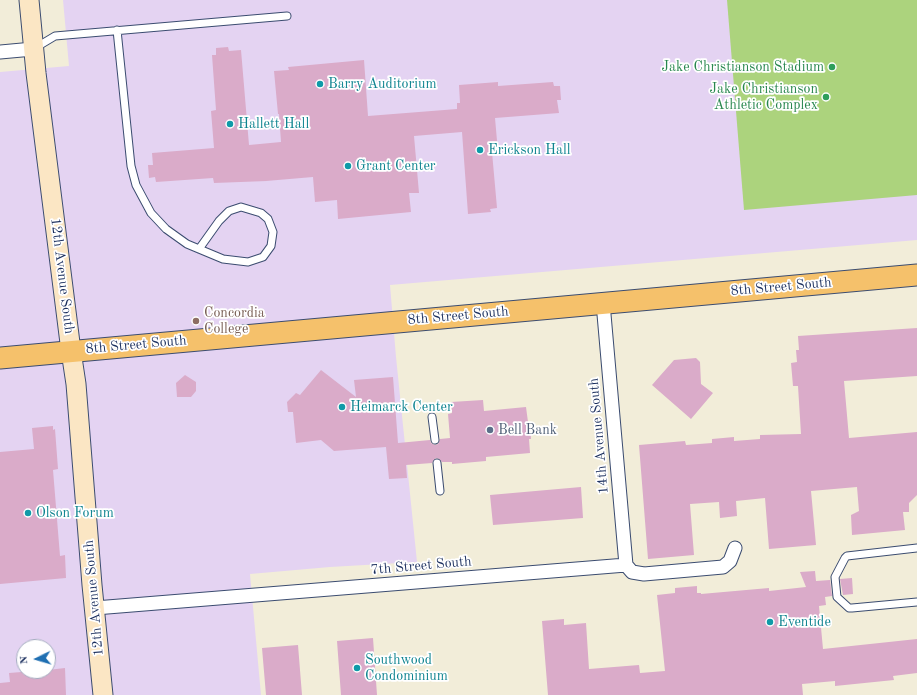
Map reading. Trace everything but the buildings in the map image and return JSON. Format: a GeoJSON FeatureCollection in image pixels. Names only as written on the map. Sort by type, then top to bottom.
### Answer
{"type":"FeatureCollection","features":[{"type":"Feature","properties":{"kind":"main road","name":"8th Street South"},"geometry":{"type":"LineString","coordinates":[[0,358],[917,275]]}},
{"type":"Feature","properties":{"kind":"street","name":"12th Avenue South"},"geometry":{"type":"LineString","coordinates":[[29,0],[33,49],[76,384],[103,695]]}},
{"type":"Feature","properties":{"kind":"street"},"geometry":{"type":"LineString","coordinates":[[0,52],[33,49]]}},
{"type":"Feature","properties":{"kind":"street","name":"14th Avenue South"},"geometry":{"type":"LineString","coordinates":[[603,303],[626,566]]}},
{"type":"Feature","properties":{"kind":"street","name":"7th Street South"},"geometry":{"type":"LineString","coordinates":[[95,608],[626,566],[632,572],[644,574],[723,567],[730,561],[735,548]]}},
{"type":"Feature","properties":{"kind":"lane"},"geometry":{"type":"LineString","coordinates":[[33,49],[55,36],[287,16]]}},
{"type":"Feature","properties":{"kind":"lane"},"geometry":{"type":"LineString","coordinates":[[117,30],[131,166],[136,185],[151,213],[166,230],[187,244],[198,249],[223,259],[248,262],[263,257],[271,246],[273,232],[268,219],[260,213],[241,207],[229,211],[219,221],[198,249]]}},
{"type":"Feature","properties":{"kind":"lane"},"geometry":{"type":"LineString","coordinates":[[432,417],[435,440]]}},
{"type":"Feature","properties":{"kind":"lane"},"geometry":{"type":"LineString","coordinates":[[437,463],[440,490]]}},
{"type":"Feature","properties":{"kind":"lane"},"geometry":{"type":"LineString","coordinates":[[917,548],[847,556],[835,577],[837,597],[849,608],[917,602]]}},
{"type":"Feature","properties":{"kind":"shaded area","name":"Concordia College"},"geometry":{"type":"Polygon","coordinates":[[[63,0],[917,0],[917,240],[390,285],[417,562],[330,567],[250,574],[261,695],[0,695],[0,72],[69,66],[63,0]]]}},
{"type":"Feature","properties":{"kind":"green space","name":"Jake Christianson Athletic Complex"},"geometry":{"type":"Polygon","coordinates":[[[727,0],[917,0],[917,195],[744,210],[727,0]]]}},
{"type":"Feature","properties":{"kind":"place","name":"Jake Christianson Stadium"},"geometry":{"type":"Point","coordinates":[832,67]}},
{"type":"Feature","properties":{"kind":"place","name":"Barry Auditorium"},"geometry":{"type":"Point","coordinates":[320,84]}},
{"type":"Feature","properties":{"kind":"place","name":"Jake Christianson Athletic Complex"},"geometry":{"type":"Point","coordinates":[826,97]}},
{"type":"Feature","properties":{"kind":"place","name":"Hallett Hall"},"geometry":{"type":"Point","coordinates":[230,124]}},
{"type":"Feature","properties":{"kind":"place","name":"Erickson Hall"},"geometry":{"type":"Point","coordinates":[480,150]}},
{"type":"Feature","properties":{"kind":"place","name":"Grant Center"},"geometry":{"type":"Point","coordinates":[348,166]}},
{"type":"Feature","properties":{"kind":"place","name":"Concordia College"},"geometry":{"type":"Point","coordinates":[196,321]}},
{"type":"Feature","properties":{"kind":"place","name":"Heimarck Center"},"geometry":{"type":"Point","coordinates":[342,407]}},
{"type":"Feature","properties":{"kind":"place","name":"Bell Bank"},"geometry":{"type":"Point","coordinates":[490,430]}},
{"type":"Feature","properties":{"kind":"place","name":"Olson Forum"},"geometry":{"type":"Point","coordinates":[28,513]}},
{"type":"Feature","properties":{"kind":"place","name":"Eventide"},"geometry":{"type":"Point","coordinates":[770,622]}},
{"type":"Feature","properties":{"kind":"place","name":"Southwood Condominium"},"geometry":{"type":"Point","coordinates":[357,668]}}]}
